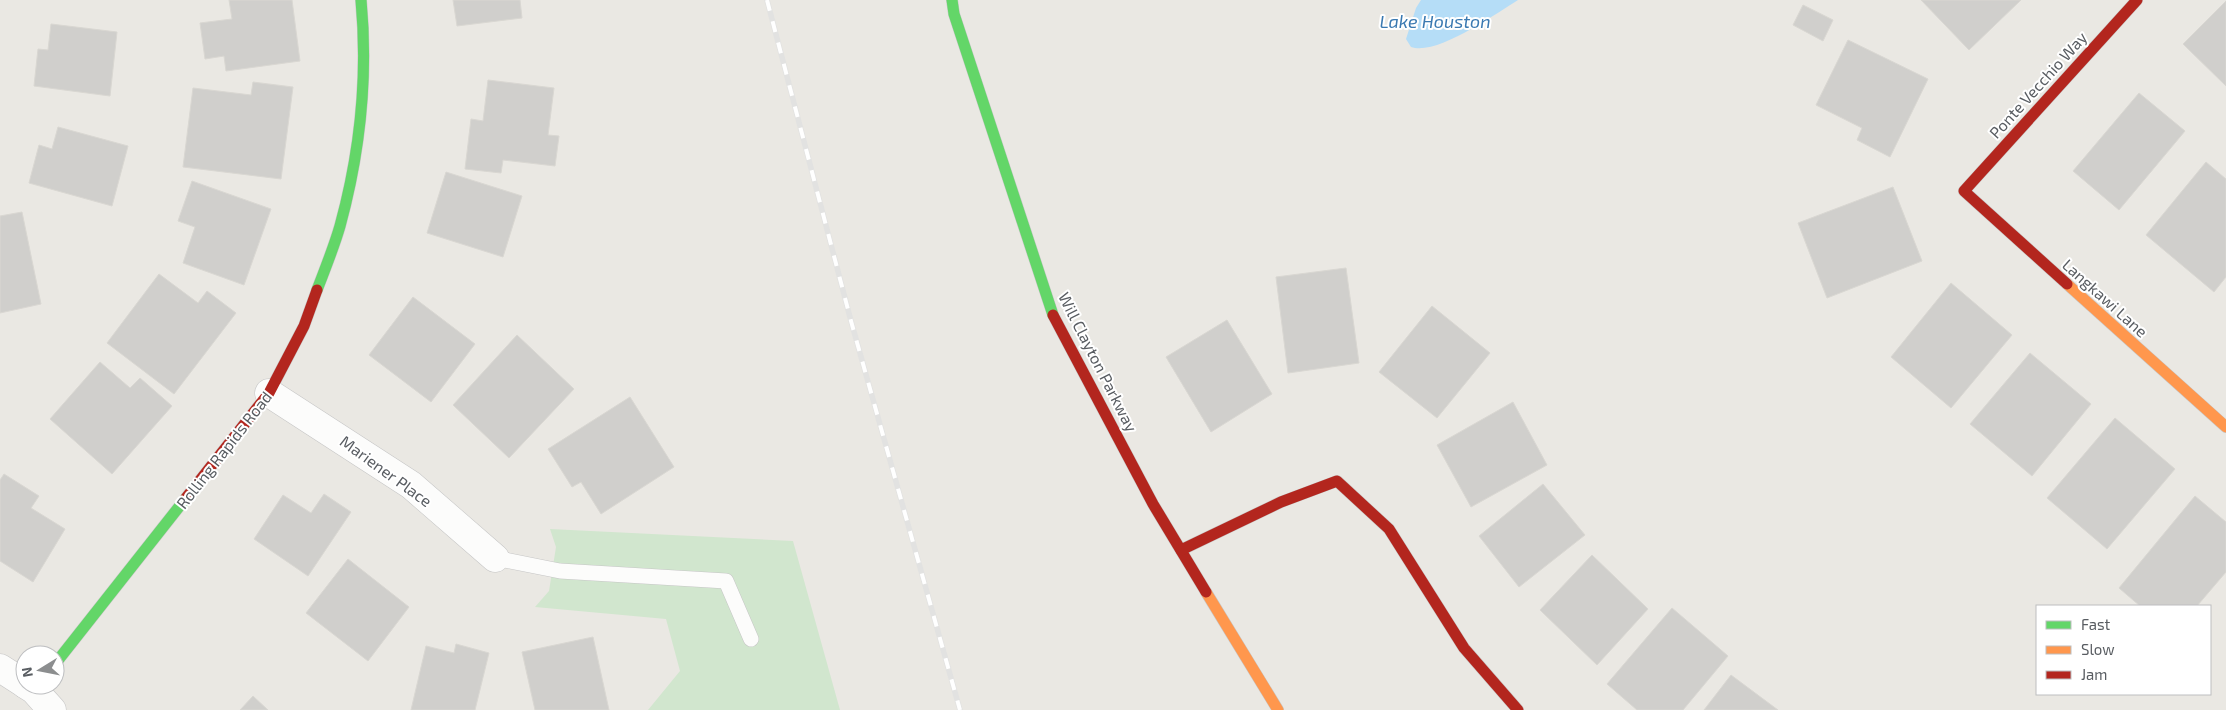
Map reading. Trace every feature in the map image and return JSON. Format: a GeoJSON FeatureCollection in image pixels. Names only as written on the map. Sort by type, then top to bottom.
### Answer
{"type":"FeatureCollection","features":[{"type":"Feature","properties":{"kind":"street","name":"Rolling Rapids Road"},"geometry":{"type":"LineString","coordinates":[[65,651],[269,394],[304,326],[340,226],[358,139],[365,45],[361,0]]}},
{"type":"Feature","properties":{"kind":"street","name":"Will Clayton Parkway"},"geometry":{"type":"LineString","coordinates":[[952,0],[957,23],[1052,313],[1153,504],[1278,710]]}},
{"type":"Feature","properties":{"kind":"street","name":"Ponte Vecchio Way"},"geometry":{"type":"LineString","coordinates":[[1964,191],[2137,0]]}},
{"type":"Feature","properties":{"kind":"street","name":"Langkawi Lane"},"geometry":{"type":"LineString","coordinates":[[1964,191],[2226,427]]}},
{"type":"Feature","properties":{"kind":"street","name":"Mariener Place"},"geometry":{"type":"LineString","coordinates":[[269,394],[411,485],[495,558]]}},
{"type":"Feature","properties":{"kind":"street"},"geometry":{"type":"LineString","coordinates":[[1181,550],[1281,502],[1337,481],[1389,529],[1464,648],[1518,710]]}},
{"type":"Feature","properties":{"kind":"street"},"geometry":{"type":"LineString","coordinates":[[0,668],[15,678]]}},
{"type":"Feature","properties":{"kind":"lane"},"geometry":{"type":"LineString","coordinates":[[495,558],[560,572],[726,581],[751,639]]}},
{"type":"Feature","properties":{"kind":"green space"},"geometry":{"type":"Polygon","coordinates":[[[550,529],[793,541],[840,710],[648,710],[680,671],[666,619],[535,607],[549,591],[556,547],[550,529]]]}},
{"type":"Feature","properties":{"kind":"water","name":"Lake Houston"},"geometry":{"type":"Polygon","coordinates":[[[1421,0],[1518,0],[1450,40],[1422,48],[1411,47],[1406,39],[1416,8],[1421,0]]]}},
{"type":"Feature","properties":{"kind":"building"},"geometry":{"type":"Polygon","coordinates":[[[229,0],[292,0],[300,61],[226,71],[224,56],[205,59],[200,23],[232,19],[229,0]]]}},
{"type":"Feature","properties":{"kind":"building"},"geometry":{"type":"Polygon","coordinates":[[[453,0],[520,0],[522,18],[457,26],[453,0]]]}},
{"type":"Feature","properties":{"kind":"building"},"geometry":{"type":"Polygon","coordinates":[[[1921,0],[2021,0],[1969,50],[1921,0]]]}},
{"type":"Feature","properties":{"kind":"building"},"geometry":{"type":"Polygon","coordinates":[[[2226,1],[2226,86],[2183,44],[2226,1]]]}},
{"type":"Feature","properties":{"kind":"building"},"geometry":{"type":"Polygon","coordinates":[[[1803,5],[1833,20],[1823,41],[1793,25],[1803,5]]]}},
{"type":"Feature","properties":{"kind":"building"},"geometry":{"type":"Polygon","coordinates":[[[51,24],[117,32],[110,96],[34,86],[38,49],[48,50],[51,24]]]}},
{"type":"Feature","properties":{"kind":"building"},"geometry":{"type":"Polygon","coordinates":[[[1848,40],[1928,79],[1890,157],[1857,140],[1862,128],[1816,105],[1848,40]]]}},
{"type":"Feature","properties":{"kind":"building"},"geometry":{"type":"Polygon","coordinates":[[[488,80],[554,88],[548,135],[559,136],[555,166],[503,160],[501,173],[465,169],[471,119],[483,121],[488,80]]]}},
{"type":"Feature","properties":{"kind":"building"},"geometry":{"type":"Polygon","coordinates":[[[253,82],[293,87],[281,179],[183,167],[193,88],[251,95],[253,82]]]}},
{"type":"Feature","properties":{"kind":"building"},"geometry":{"type":"Polygon","coordinates":[[[2139,93],[2185,131],[2119,210],[2073,171],[2139,93]]]}},
{"type":"Feature","properties":{"kind":"building"},"geometry":{"type":"Polygon","coordinates":[[[58,127],[128,146],[112,206],[29,183],[39,145],[52,149],[58,127]]]}},
{"type":"Feature","properties":{"kind":"building"},"geometry":{"type":"Polygon","coordinates":[[[2206,162],[2226,179],[2226,277],[2214,292],[2146,235],[2206,162]]]}},
{"type":"Feature","properties":{"kind":"building"},"geometry":{"type":"Polygon","coordinates":[[[446,172],[522,196],[503,257],[427,233],[446,172]]]}},
{"type":"Feature","properties":{"kind":"building"},"geometry":{"type":"Polygon","coordinates":[[[192,181],[271,209],[244,285],[183,263],[195,227],[178,221],[192,181]]]}},
{"type":"Feature","properties":{"kind":"building"},"geometry":{"type":"Polygon","coordinates":[[[1893,187],[1922,261],[1827,298],[1798,223],[1893,187]]]}},
{"type":"Feature","properties":{"kind":"building"},"geometry":{"type":"Polygon","coordinates":[[[22,212],[41,304],[0,313],[0,216],[22,212]]]}},
{"type":"Feature","properties":{"kind":"building"},"geometry":{"type":"Polygon","coordinates":[[[1346,268],[1359,363],[1288,373],[1276,277],[1346,268]]]}},
{"type":"Feature","properties":{"kind":"building"},"geometry":{"type":"Polygon","coordinates":[[[159,274],[198,303],[207,291],[236,313],[174,394],[107,343],[159,274]]]}},
{"type":"Feature","properties":{"kind":"building"},"geometry":{"type":"Polygon","coordinates":[[[1951,283],[2012,335],[1951,408],[1891,357],[1951,283]]]}},
{"type":"Feature","properties":{"kind":"building"},"geometry":{"type":"Polygon","coordinates":[[[413,297],[475,344],[431,402],[369,355],[413,297]]]}},
{"type":"Feature","properties":{"kind":"building"},"geometry":{"type":"Polygon","coordinates":[[[1432,306],[1490,353],[1437,418],[1379,372],[1432,306]]]}},
{"type":"Feature","properties":{"kind":"building"},"geometry":{"type":"Polygon","coordinates":[[[1227,320],[1272,394],[1211,432],[1166,357],[1227,320]]]}},
{"type":"Feature","properties":{"kind":"building"},"geometry":{"type":"Polygon","coordinates":[[[517,335],[574,389],[509,458],[453,405],[517,335]]]}},
{"type":"Feature","properties":{"kind":"building"},"geometry":{"type":"Polygon","coordinates":[[[2030,353],[2091,404],[2032,476],[1970,424],[2030,353]]]}},
{"type":"Feature","properties":{"kind":"building"},"geometry":{"type":"Polygon","coordinates":[[[100,362],[130,388],[140,378],[172,406],[112,474],[50,419],[100,362]]]}},
{"type":"Feature","properties":{"kind":"building"},"geometry":{"type":"Polygon","coordinates":[[[630,397],[674,467],[601,514],[581,482],[572,487],[548,449],[630,397]]]}},
{"type":"Feature","properties":{"kind":"building"},"geometry":{"type":"Polygon","coordinates":[[[1513,402],[1547,465],[1471,507],[1437,445],[1513,402]]]}},
{"type":"Feature","properties":{"kind":"building"},"geometry":{"type":"Polygon","coordinates":[[[2115,418],[2175,469],[2107,549],[2047,498],[2115,418]]]}},
{"type":"Feature","properties":{"kind":"building"},"geometry":{"type":"Polygon","coordinates":[[[4,474],[39,496],[31,508],[65,529],[33,582],[0,561],[0,480],[4,474]]]}},
{"type":"Feature","properties":{"kind":"building"},"geometry":{"type":"Polygon","coordinates":[[[1543,484],[1585,535],[1519,587],[1479,536],[1543,484]]]}},
{"type":"Feature","properties":{"kind":"building"},"geometry":{"type":"Polygon","coordinates":[[[324,494],[351,512],[308,576],[254,539],[283,495],[311,513],[324,494]]]}},
{"type":"Feature","properties":{"kind":"building"},"geometry":{"type":"Polygon","coordinates":[[[2195,496],[2226,522],[2226,572],[2198,605],[2139,605],[2119,588],[2195,496]]]}},
{"type":"Feature","properties":{"kind":"building"},"geometry":{"type":"Polygon","coordinates":[[[1592,555],[1648,609],[1597,665],[1540,610],[1592,555]]]}},
{"type":"Feature","properties":{"kind":"building"},"geometry":{"type":"Polygon","coordinates":[[[348,559],[409,607],[368,661],[306,613],[348,559]]]}},
{"type":"Feature","properties":{"kind":"building"},"geometry":{"type":"Polygon","coordinates":[[[1672,608],[1728,656],[1683,710],[1637,710],[1607,684],[1672,608]]]}},
{"type":"Feature","properties":{"kind":"building"},"geometry":{"type":"Polygon","coordinates":[[[593,637],[609,710],[535,710],[522,652],[593,637]]]}},
{"type":"Feature","properties":{"kind":"building"},"geometry":{"type":"Polygon","coordinates":[[[456,644],[489,653],[475,710],[411,710],[426,646],[454,653],[456,644]]]}},
{"type":"Feature","properties":{"kind":"building"},"geometry":{"type":"Polygon","coordinates":[[[1731,675],[1778,710],[1704,710],[1731,675]]]}},
{"type":"Feature","properties":{"kind":"building"},"geometry":{"type":"Polygon","coordinates":[[[253,696],[268,710],[240,710],[253,696]]]}},
{"type":"Feature","properties":{"kind":"railway"},"geometry":{"type":"LineString","coordinates":[[767,0],[851,321],[960,710]]}},
{"type":"Feature","properties":{"kind":"traffic: fast"},"geometry":{"type":"LineString","coordinates":[[317,290],[340,226],[353,170],[363,85],[361,0]]}},
{"type":"Feature","properties":{"kind":"traffic: fast"},"geometry":{"type":"LineString","coordinates":[[952,0],[954,14],[1053,315]]}},
{"type":"Feature","properties":{"kind":"traffic: fast"},"geometry":{"type":"LineString","coordinates":[[65,651],[186,498]]}},
{"type":"Feature","properties":{"kind":"traffic: slow"},"geometry":{"type":"LineString","coordinates":[[2067,284],[2226,427]]}},
{"type":"Feature","properties":{"kind":"traffic: slow"},"geometry":{"type":"LineString","coordinates":[[1206,592],[1278,710]]}},
{"type":"Feature","properties":{"kind":"traffic: jam"},"geometry":{"type":"LineString","coordinates":[[2067,284],[1964,191],[2137,0]]}},
{"type":"Feature","properties":{"kind":"traffic: jam"},"geometry":{"type":"LineString","coordinates":[[186,498],[269,393],[304,326],[317,290]]}},
{"type":"Feature","properties":{"kind":"traffic: jam"},"geometry":{"type":"LineString","coordinates":[[1053,315],[1153,504],[1206,592]]}},
{"type":"Feature","properties":{"kind":"traffic: jam"},"geometry":{"type":"LineString","coordinates":[[1181,550],[1281,502],[1337,481],[1389,529],[1464,648],[1518,710]]}}]}
